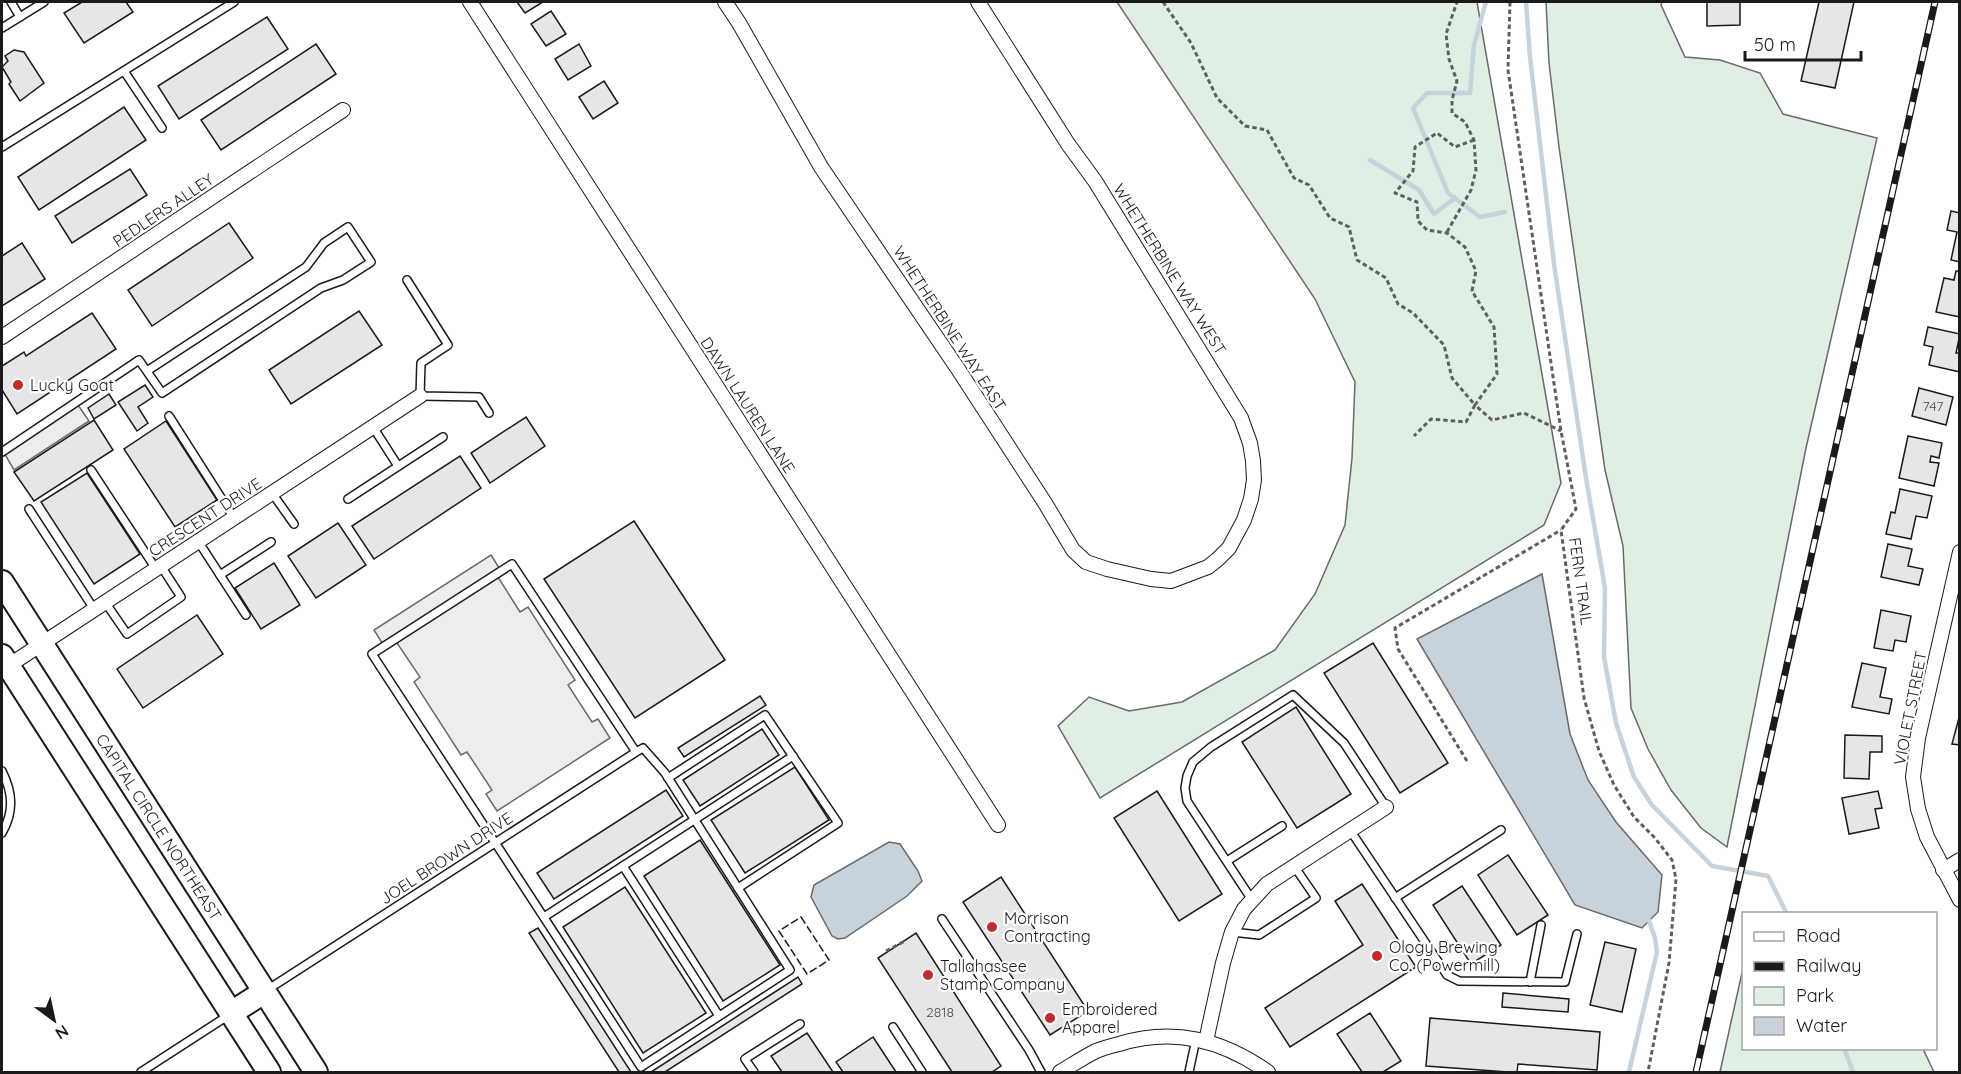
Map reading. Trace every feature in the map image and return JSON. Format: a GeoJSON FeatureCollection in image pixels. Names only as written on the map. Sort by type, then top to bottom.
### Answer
{"type":"FeatureCollection","features":[{"type":"Feature","properties":{"kind":"main road","name":"CAPITAL CIRCLE NORTHEAST"},"geometry":{"type":"LineString","coordinates":[[2,582],[316,1072]]}},
{"type":"Feature","properties":{"kind":"main road"},"geometry":{"type":"LineString","coordinates":[[5,661],[269,1072]]}},
{"type":"Feature","properties":{"kind":"main road"},"geometry":{"type":"LineString","coordinates":[[231,1013],[264,992]]}},
{"type":"Feature","properties":{"kind":"street","name":"DAWN LAUREN LANE"},"geometry":{"type":"LineString","coordinates":[[471,2],[998,825]]}},
{"type":"Feature","properties":{"kind":"street","name":"WHETHERBINE WAY EAST"},"geometry":{"type":"LineString","coordinates":[[725,2],[821,167],[940,342],[1073,550],[1086,562],[1151,579],[1171,580],[1208,567]]}},
{"type":"Feature","properties":{"kind":"street","name":"WHETHERBINE WAY WEST"},"geometry":{"type":"LineString","coordinates":[[978,2],[1068,144],[1095,181],[1241,418],[1250,443],[1253,461],[1254,480],[1251,499],[1244,520],[1229,548],[1208,567]]}},
{"type":"Feature","properties":{"kind":"street","name":"PEDLERS ALLEY"},"geometry":{"type":"LineString","coordinates":[[2,337],[343,110]]}},
{"type":"Feature","properties":{"kind":"street","name":"CRESCENT DRIVE"},"geometry":{"type":"LineString","coordinates":[[5,661],[41,644],[420,396]]}},
{"type":"Feature","properties":{"kind":"street","name":"VIOLET STREET"},"geometry":{"type":"LineString","coordinates":[[1959,552],[1918,738],[1913,777],[1918,809],[1927,837],[1959,900]]}},
{"type":"Feature","properties":{"kind":"street"},"geometry":{"type":"LineString","coordinates":[[1201,1040],[1232,932],[1244,909],[1267,884],[1386,807]]}},
{"type":"Feature","properties":{"kind":"street"},"geometry":{"type":"LineString","coordinates":[[1943,870],[1959,860]]}},
{"type":"Feature","properties":{"kind":"street"},"geometry":{"type":"LineString","coordinates":[[1060,1072],[1098,1050],[1134,1040],[1166,1036],[1201,1040],[1225,1047],[1268,1072]]}},
{"type":"Feature","properties":{"kind":"lane"},"geometry":{"type":"LineString","coordinates":[[11,2],[20,16]]}},
{"type":"Feature","properties":{"kind":"lane"},"geometry":{"type":"LineString","coordinates":[[2,28],[44,2]]}},
{"type":"Feature","properties":{"kind":"lane"},"geometry":{"type":"LineString","coordinates":[[2,147],[234,2]]}},
{"type":"Feature","properties":{"kind":"lane"},"geometry":{"type":"LineString","coordinates":[[124,71],[162,128]]}},
{"type":"Feature","properties":{"kind":"lane"},"geometry":{"type":"LineString","coordinates":[[2,452],[139,360],[162,393],[321,288],[343,280],[371,262],[348,227],[324,243],[306,267],[147,371]]}},
{"type":"Feature","properties":{"kind":"lane"},"geometry":{"type":"LineString","coordinates":[[407,280],[448,345],[421,363],[420,396],[479,397],[489,414]]}},
{"type":"Feature","properties":{"kind":"lane"},"geometry":{"type":"LineString","coordinates":[[169,416],[234,518]]}},
{"type":"Feature","properties":{"kind":"lane"},"geometry":{"type":"LineString","coordinates":[[373,427],[398,466]]}},
{"type":"Feature","properties":{"kind":"lane"},"geometry":{"type":"LineString","coordinates":[[348,499],[443,437]]}},
{"type":"Feature","properties":{"kind":"lane"},"geometry":{"type":"LineString","coordinates":[[29,509],[100,606],[127,634],[181,597],[158,568],[90,470]]}},
{"type":"Feature","properties":{"kind":"lane"},"geometry":{"type":"LineString","coordinates":[[273,493],[294,524]]}},
{"type":"Feature","properties":{"kind":"lane"},"geometry":{"type":"LineString","coordinates":[[198,541],[246,615]]}},
{"type":"Feature","properties":{"kind":"lane"},"geometry":{"type":"LineString","coordinates":[[220,575],[271,542]]}},
{"type":"Feature","properties":{"kind":"lane"},"geometry":{"type":"LineString","coordinates":[[636,752],[512,564],[372,654],[641,1067],[790,969],[738,888],[668,778],[765,715],[838,823],[738,888]]}},
{"type":"Feature","properties":{"kind":"lane"},"geometry":{"type":"LineString","coordinates":[[1252,900],[1187,801],[1185,788],[1193,762],[1211,747],[1293,695],[1344,743],[1386,807]]}},
{"type":"Feature","properties":{"kind":"lane","name":"JOEL BROWN DRIVE"},"geometry":{"type":"LineString","coordinates":[[264,992],[643,748],[668,778]]}},
{"type":"Feature","properties":{"kind":"lane"},"geometry":{"type":"LineString","coordinates":[[544,917],[793,756]]}},
{"type":"Feature","properties":{"kind":"lane"},"geometry":{"type":"LineString","coordinates":[[2,771],[10,794],[11,813],[2,833]]}},
{"type":"Feature","properties":{"kind":"lane"},"geometry":{"type":"LineString","coordinates":[[1227,861],[1282,826]]}},
{"type":"Feature","properties":{"kind":"lane"},"geometry":{"type":"LineString","coordinates":[[1350,830],[1447,975],[1459,981],[1565,982],[1577,934]]}},
{"type":"Feature","properties":{"kind":"lane"},"geometry":{"type":"LineString","coordinates":[[1395,898],[1501,830]]}},
{"type":"Feature","properties":{"kind":"lane"},"geometry":{"type":"LineString","coordinates":[[1232,932],[1259,935],[1316,898],[1294,866]]}},
{"type":"Feature","properties":{"kind":"lane"},"geometry":{"type":"LineString","coordinates":[[622,867],[719,1016]]}},
{"type":"Feature","properties":{"kind":"lane"},"geometry":{"type":"LineString","coordinates":[[942,919],[1029,1050],[1041,1072]]}},
{"type":"Feature","properties":{"kind":"lane"},"geometry":{"type":"LineString","coordinates":[[1530,982],[1541,925]]}},
{"type":"Feature","properties":{"kind":"lane"},"geometry":{"type":"LineString","coordinates":[[141,1072],[231,1013]]}},
{"type":"Feature","properties":{"kind":"lane"},"geometry":{"type":"LineString","coordinates":[[754,1072],[745,1059],[800,1024]]}},
{"type":"Feature","properties":{"kind":"lane"},"geometry":{"type":"LineString","coordinates":[[893,1027],[922,1072]]}},
{"type":"Feature","properties":{"kind":"lane"},"geometry":{"type":"LineString","coordinates":[[1189,1072],[1201,1040]]}},
{"type":"Feature","properties":{"kind":"path"},"geometry":{"type":"LineString","coordinates":[[1163,2],[1191,43],[1217,98],[1245,126],[1267,130],[1294,178],[1309,185],[1330,218],[1349,227],[1357,261],[1386,278],[1398,304],[1413,313],[1444,345],[1452,378],[1474,405],[1492,420],[1524,413],[1561,431]]}},
{"type":"Feature","properties":{"kind":"path"},"geometry":{"type":"LineString","coordinates":[[1447,233],[1471,190],[1476,170],[1474,140],[1465,122],[1452,113],[1456,81],[1449,59],[1446,34],[1457,2]]}},
{"type":"Feature","properties":{"kind":"path","name":"FERN TRAIL"},"geometry":{"type":"LineString","coordinates":[[1510,2],[1508,70],[1561,431],[1576,509],[1562,530],[1584,698],[1599,751],[1614,785],[1634,817],[1655,838],[1672,860],[1676,879],[1669,963],[1648,1072]]}},
{"type":"Feature","properties":{"kind":"path"},"geometry":{"type":"LineString","coordinates":[[1414,436],[1431,419],[1466,422],[1474,405],[1497,374],[1494,327],[1472,291],[1476,271],[1465,247],[1447,233],[1427,230],[1418,221],[1417,202],[1395,193],[1413,171],[1415,147],[1437,133],[1455,147],[1474,140]]}},
{"type":"Feature","properties":{"kind":"path"},"geometry":{"type":"LineString","coordinates":[[1467,761],[1398,649],[1395,628],[1562,530]]}},
{"type":"Feature","properties":{"kind":"path"},"geometry":{"type":"LineString","coordinates":[[886,951],[905,941]]}},
{"type":"Feature","properties":{"kind":"green space"},"geometry":{"type":"Polygon","coordinates":[[[1117,2],[1477,2],[1561,483],[1544,525],[1100,798],[1058,726],[1089,697],[1129,711],[1182,702],[1275,650],[1315,594],[1345,525],[1352,458],[1355,382],[1315,299],[1117,2]]]}},
{"type":"Feature","properties":{"kind":"green space"},"geometry":{"type":"Polygon","coordinates":[[[1546,2],[1662,2],[1661,5],[1685,57],[1720,60],[1760,73],[1783,114],[1877,138],[1806,448],[1727,847],[1701,828],[1671,790],[1648,749],[1631,708],[1623,546],[1605,470],[1559,147],[1549,63],[1546,2]]]}},
{"type":"Feature","properties":{"kind":"green space"},"geometry":{"type":"Polygon","coordinates":[[[1742,973],[1742,1050],[1923,1050],[1934,1072],[1720,1072],[1742,973]]]}},
{"type":"Feature","properties":{"kind":"shaded area"},"geometry":{"type":"Polygon","coordinates":[[[76,402],[89,421],[14,470],[3,451],[76,402]]]}},
{"type":"Feature","properties":{"kind":"shaded area"},"geometry":{"type":"Polygon","coordinates":[[[491,555],[501,571],[496,574],[520,612],[528,607],[575,680],[568,685],[592,722],[598,719],[610,738],[497,811],[486,794],[492,790],[467,752],[461,755],[414,682],[420,677],[395,640],[384,646],[374,630],[491,555]]]}},
{"type":"Feature","properties":{"kind":"water"},"geometry":{"type":"Polygon","coordinates":[[[1542,574],[1570,734],[1588,780],[1616,822],[1662,875],[1658,912],[1642,928],[1575,905],[1417,639],[1542,574]]]}},
{"type":"Feature","properties":{"kind":"water"},"geometry":{"type":"Polygon","coordinates":[[[889,842],[900,844],[922,881],[907,896],[845,938],[838,939],[832,936],[811,897],[814,885],[889,842]]]}},
{"type":"Feature","properties":{"kind":"building"},"geometry":{"type":"Polygon","coordinates":[[[82,2],[126,2],[133,12],[84,43],[64,13],[82,2]]]}},
{"type":"Feature","properties":{"kind":"building"},"geometry":{"type":"Polygon","coordinates":[[[517,2],[543,2],[525,13],[517,2]]]}},
{"type":"Feature","properties":{"kind":"building"},"geometry":{"type":"Polygon","coordinates":[[[1707,2],[1740,2],[1740,25],[1707,26],[1707,2]]]}},
{"type":"Feature","properties":{"kind":"building"},"geometry":{"type":"Polygon","coordinates":[[[1819,2],[1854,2],[1835,88],[1801,81],[1819,2]]]}},
{"type":"Feature","properties":{"kind":"building"},"geometry":{"type":"Polygon","coordinates":[[[551,11],[566,34],[546,46],[531,24],[551,11]]]}},
{"type":"Feature","properties":{"kind":"building"},"geometry":{"type":"Polygon","coordinates":[[[267,17],[288,49],[179,119],[158,86],[267,17]]]}},
{"type":"Feature","properties":{"kind":"building"},"geometry":{"type":"Polygon","coordinates":[[[316,44],[336,74],[221,150],[201,120],[316,44]]]}},
{"type":"Feature","properties":{"kind":"building"},"geometry":{"type":"Polygon","coordinates":[[[579,44],[591,66],[568,80],[555,59],[579,44]]]}},
{"type":"Feature","properties":{"kind":"building"},"geometry":{"type":"Polygon","coordinates":[[[14,50],[24,52],[44,83],[20,101],[2,67],[8,61],[5,56],[14,50]]]}},
{"type":"Feature","properties":{"kind":"building"},"geometry":{"type":"Polygon","coordinates":[[[604,81],[618,103],[593,119],[579,97],[604,81]]]}},
{"type":"Feature","properties":{"kind":"building"},"geometry":{"type":"Polygon","coordinates":[[[124,107],[146,140],[39,210],[18,177],[124,107]]]}},
{"type":"Feature","properties":{"kind":"building"},"geometry":{"type":"Polygon","coordinates":[[[130,169],[147,195],[72,243],[55,216],[130,169]]]}},
{"type":"Feature","properties":{"kind":"building"},"geometry":{"type":"Polygon","coordinates":[[[1951,211],[1960,213],[1960,262],[1951,260],[1957,232],[1947,230],[1951,211]]]}},
{"type":"Feature","properties":{"kind":"building"},"geometry":{"type":"Polygon","coordinates":[[[229,223],[253,258],[152,326],[128,290],[229,223]]]}},
{"type":"Feature","properties":{"kind":"building"},"geometry":{"type":"Polygon","coordinates":[[[22,243],[45,279],[2,306],[2,256],[22,243]]]}},
{"type":"Feature","properties":{"kind":"building"},"geometry":{"type":"Polygon","coordinates":[[[1956,271],[1960,271],[1960,317],[1936,312],[1944,278],[1954,280],[1956,271]]]}},
{"type":"Feature","properties":{"kind":"building"},"geometry":{"type":"Polygon","coordinates":[[[359,311],[382,345],[291,404],[269,370],[359,311]]]}},
{"type":"Feature","properties":{"kind":"building"},"geometry":{"type":"Polygon","coordinates":[[[92,313],[116,349],[17,414],[2,390],[2,366],[24,352],[26,356],[92,313]]]}},
{"type":"Feature","properties":{"kind":"building"},"geometry":{"type":"Polygon","coordinates":[[[1928,327],[1960,334],[1956,353],[1960,353],[1960,372],[1929,365],[1933,347],[1924,345],[1928,327]]]}},
{"type":"Feature","properties":{"kind":"building"},"geometry":{"type":"Polygon","coordinates":[[[145,385],[153,397],[138,407],[148,423],[137,431],[118,402],[145,385]]]}},
{"type":"Feature","properties":{"kind":"building"},"geometry":{"type":"Polygon","coordinates":[[[1919,388],[1953,397],[1946,425],[1912,416],[1919,388]]]}},
{"type":"Feature","properties":{"kind":"building"},"geometry":{"type":"Polygon","coordinates":[[[109,394],[116,405],[94,419],[88,408],[109,394]]]}},
{"type":"Feature","properties":{"kind":"building"},"geometry":{"type":"Polygon","coordinates":[[[526,417],[545,446],[490,483],[471,453],[526,417]]]}},
{"type":"Feature","properties":{"kind":"building"},"geometry":{"type":"Polygon","coordinates":[[[94,420],[113,450],[34,501],[14,472],[94,420]]]}},
{"type":"Feature","properties":{"kind":"building"},"geometry":{"type":"Polygon","coordinates":[[[166,421],[217,500],[175,527],[124,449],[166,421]]]}},
{"type":"Feature","properties":{"kind":"building"},"geometry":{"type":"Polygon","coordinates":[[[1908,436],[1942,443],[1939,458],[1931,456],[1930,462],[1939,463],[1934,486],[1899,478],[1908,436]]]}},
{"type":"Feature","properties":{"kind":"building"},"geometry":{"type":"Polygon","coordinates":[[[460,456],[481,488],[374,559],[352,526],[460,456]]]}},
{"type":"Feature","properties":{"kind":"building"},"geometry":{"type":"Polygon","coordinates":[[[87,473],[140,554],[94,584],[41,502],[87,473]]]}},
{"type":"Feature","properties":{"kind":"building"},"geometry":{"type":"Polygon","coordinates":[[[1900,489],[1932,496],[1927,518],[1916,516],[1911,539],[1886,534],[1891,512],[1895,513],[1900,489]]]}},
{"type":"Feature","properties":{"kind":"building"},"geometry":{"type":"Polygon","coordinates":[[[634,521],[725,660],[635,718],[544,579],[634,521]]]}},
{"type":"Feature","properties":{"kind":"building"},"geometry":{"type":"Polygon","coordinates":[[[338,523],[366,565],[316,598],[288,556],[338,523]]]}},
{"type":"Feature","properties":{"kind":"building"},"geometry":{"type":"Polygon","coordinates":[[[1888,544],[1912,549],[1908,566],[1923,569],[1919,585],[1881,577],[1888,544]]]}},
{"type":"Feature","properties":{"kind":"building"},"geometry":{"type":"Polygon","coordinates":[[[274,563],[300,605],[261,629],[235,588],[274,563]]]}},
{"type":"Feature","properties":{"kind":"building"},"geometry":{"type":"Polygon","coordinates":[[[1881,610],[1911,616],[1906,642],[1895,640],[1893,651],[1874,648],[1881,610]]]}},
{"type":"Feature","properties":{"kind":"building"},"geometry":{"type":"Polygon","coordinates":[[[197,615],[223,654],[143,708],[117,669],[197,615]]]}},
{"type":"Feature","properties":{"kind":"building"},"geometry":{"type":"Polygon","coordinates":[[[1373,643],[1448,763],[1400,793],[1324,673],[1373,643]]]}},
{"type":"Feature","properties":{"kind":"building"},"geometry":{"type":"Polygon","coordinates":[[[1862,663],[1886,668],[1880,697],[1892,699],[1889,714],[1852,707],[1862,663]]]}},
{"type":"Feature","properties":{"kind":"building"},"geometry":{"type":"Polygon","coordinates":[[[760,696],[766,705],[684,757],[678,748],[760,696]]]}},
{"type":"Feature","properties":{"kind":"building"},"geometry":{"type":"Polygon","coordinates":[[[1296,707],[1351,794],[1297,828],[1242,742],[1296,707]]]}},
{"type":"Feature","properties":{"kind":"building"},"geometry":{"type":"Polygon","coordinates":[[[1960,714],[1960,745],[1952,744],[1960,714]]]}},
{"type":"Feature","properties":{"kind":"building"},"geometry":{"type":"Polygon","coordinates":[[[762,729],[779,755],[700,806],[683,780],[762,729]]]}},
{"type":"Feature","properties":{"kind":"building"},"geometry":{"type":"Polygon","coordinates":[[[1845,735],[1882,736],[1882,752],[1870,752],[1869,779],[1844,778],[1845,735]]]}},
{"type":"Feature","properties":{"kind":"building"},"geometry":{"type":"Polygon","coordinates":[[[795,767],[829,820],[745,873],[711,820],[795,767]]]}},
{"type":"Feature","properties":{"kind":"building"},"geometry":{"type":"Polygon","coordinates":[[[666,790],[683,816],[554,899],[537,873],[666,790]]]}},
{"type":"Feature","properties":{"kind":"building"},"geometry":{"type":"Polygon","coordinates":[[[1157,791],[1222,894],[1179,921],[1114,818],[1157,791]]]}},
{"type":"Feature","properties":{"kind":"building"},"geometry":{"type":"Polygon","coordinates":[[[1878,791],[1882,808],[1875,809],[1879,828],[1849,834],[1842,798],[1878,791]]]}},
{"type":"Feature","properties":{"kind":"building"},"geometry":{"type":"Polygon","coordinates":[[[700,840],[780,965],[723,1001],[644,876],[700,840]]]}},
{"type":"Feature","properties":{"kind":"building"},"geometry":{"type":"Polygon","coordinates":[[[1508,855],[1548,915],[1517,935],[1478,875],[1508,855]]]}},
{"type":"Feature","properties":{"kind":"building"},"geometry":{"type":"Polygon","coordinates":[[[1001,877],[1088,1011],[1050,1035],[963,902],[1001,877]]]}},
{"type":"Feature","properties":{"kind":"building","name":"Ology Brewing Co. (Powermill)"},"geometry":{"type":"Polygon","coordinates":[[[1362,884],[1416,967],[1290,1047],[1265,1008],[1363,945],[1335,901],[1362,884]]]}},
{"type":"Feature","properties":{"kind":"building"},"geometry":{"type":"Polygon","coordinates":[[[1462,886],[1501,945],[1471,964],[1433,905],[1462,886]]]}},
{"type":"Feature","properties":{"kind":"building"},"geometry":{"type":"Polygon","coordinates":[[[625,887],[706,1013],[643,1053],[563,927],[625,887]]]}},
{"type":"Feature","properties":{"kind":"building"},"geometry":{"type":"Polygon","coordinates":[[[538,928],[631,1072],[619,1072],[529,933],[538,928]]]}},
{"type":"Feature","properties":{"kind":"building"},"geometry":{"type":"Polygon","coordinates":[[[916,933],[1001,1066],[992,1072],[952,1072],[878,958],[916,933]]]}},
{"type":"Feature","properties":{"kind":"building"},"geometry":{"type":"Polygon","coordinates":[[[1605,942],[1636,949],[1622,1012],[1590,1005],[1605,942]]]}},
{"type":"Feature","properties":{"kind":"building"},"geometry":{"type":"Polygon","coordinates":[[[798,977],[802,984],[665,1072],[651,1072],[798,977]]]}},
{"type":"Feature","properties":{"kind":"building"},"geometry":{"type":"Polygon","coordinates":[[[1503,993],[1569,999],[1568,1012],[1502,1007],[1503,993]]]}},
{"type":"Feature","properties":{"kind":"building"},"geometry":{"type":"Polygon","coordinates":[[[1370,1013],[1401,1061],[1383,1072],[1362,1072],[1337,1034],[1370,1013]]]}},
{"type":"Feature","properties":{"kind":"building"},"geometry":{"type":"Polygon","coordinates":[[[1430,1018],[1600,1032],[1597,1070],[1518,1064],[1517,1072],[1426,1066],[1430,1018]]]}},
{"type":"Feature","properties":{"kind":"building"},"geometry":{"type":"Polygon","coordinates":[[[807,1033],[833,1072],[782,1072],[771,1056],[807,1033]]]}},
{"type":"Feature","properties":{"kind":"building"},"geometry":{"type":"Polygon","coordinates":[[[873,1037],[896,1072],[843,1072],[836,1062],[873,1037]]]}},
{"type":"Feature","properties":{"kind":"waterway"},"geometry":{"type":"LineString","coordinates":[[1486,2],[1474,45],[1470,93],[1427,93],[1413,108],[1448,193],[1480,217],[1505,212]]}},
{"type":"Feature","properties":{"kind":"waterway"},"geometry":{"type":"LineString","coordinates":[[1526,2],[1530,57],[1554,264],[1605,588],[1604,657],[1616,723],[1634,777],[1652,805],[1712,866],[1768,876],[1786,912]]}},
{"type":"Feature","properties":{"kind":"waterway"},"geometry":{"type":"LineString","coordinates":[[1370,160],[1419,190],[1434,214],[1455,198]]}},
{"type":"Feature","properties":{"kind":"waterway"},"geometry":{"type":"LineString","coordinates":[[1629,1072],[1657,952],[1647,915]]}},
{"type":"Feature","properties":{"kind":"waterway"},"geometry":{"type":"LineString","coordinates":[[1845,1050],[1853,1072]]}},
{"type":"Feature","properties":{"kind":"railway"},"geometry":{"type":"LineString","coordinates":[[1696,1072],[1935,2]]}},
{"type":"Feature","properties":{"kind":"fence"},"geometry":{"type":"LineString","coordinates":[[801,917],[829,960],[807,974],[779,931],[801,917]]}},
{"type":"Feature","properties":{"kind":"place","name":"Lucky Goat"},"geometry":{"type":"Point","coordinates":[18,385]}},
{"type":"Feature","properties":{"kind":"place","name":"Morrison Contracting"},"geometry":{"type":"Point","coordinates":[992,927]}},
{"type":"Feature","properties":{"kind":"place","name":"Ology Brewing Co. (Powermill)"},"geometry":{"type":"Point","coordinates":[1377,956]}},
{"type":"Feature","properties":{"kind":"place","name":"Tallahassee Stamp Company"},"geometry":{"type":"Point","coordinates":[928,975]}},
{"type":"Feature","properties":{"kind":"place","name":"Embroidered Apparel"},"geometry":{"type":"Point","coordinates":[1050,1018]}}]}
